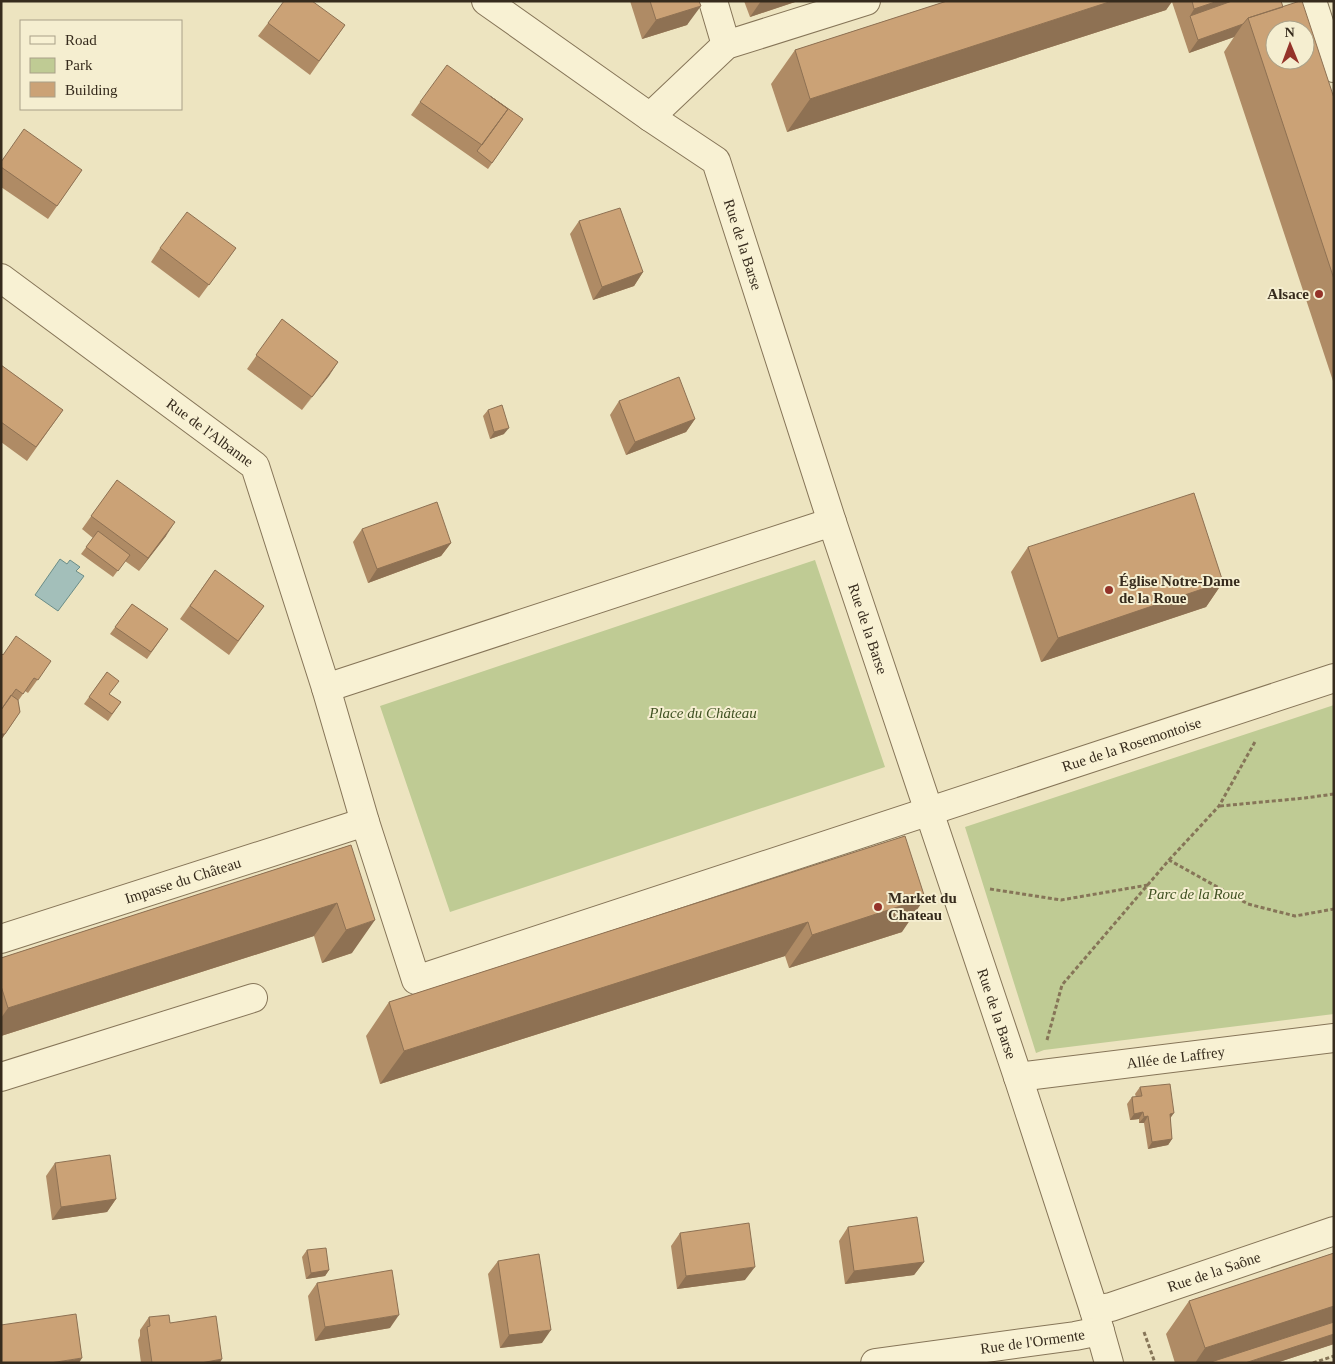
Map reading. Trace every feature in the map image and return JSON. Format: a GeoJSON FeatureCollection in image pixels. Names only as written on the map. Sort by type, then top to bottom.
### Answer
{"type":"FeatureCollection","features":[{"type":"Feature","properties":{"kind":"street","name":"Rue de la Barse"},"geometry":{"type":"LineString","coordinates":[[486,1],[650,117],[716,161],[832,522],[954,886],[1029,1076],[1109,1363]]}},
{"type":"Feature","properties":{"kind":"street"},"geometry":{"type":"LineString","coordinates":[[713,1],[726,45]]}},
{"type":"Feature","properties":{"kind":"street"},"geometry":{"type":"LineString","coordinates":[[650,117],[726,45],[866,1]]}},
{"type":"Feature","properties":{"kind":"street"},"geometry":{"type":"LineString","coordinates":[[1312,1],[1334,68]]}},
{"type":"Feature","properties":{"kind":"street","name":"Rue de l'Albanne"},"geometry":{"type":"LineString","coordinates":[[1,278],[255,466],[326,688]]}},
{"type":"Feature","properties":{"kind":"street"},"geometry":{"type":"LineString","coordinates":[[832,522],[326,688],[364,822],[416,980],[929,812]]}},
{"type":"Feature","properties":{"kind":"street","name":"Rue de la Rosemontoise"},"geometry":{"type":"LineString","coordinates":[[929,812],[1334,678]]}},
{"type":"Feature","properties":{"kind":"street","name":"Impasse du Château"},"geometry":{"type":"LineString","coordinates":[[1,939],[364,822]]}},
{"type":"Feature","properties":{"kind":"street"},"geometry":{"type":"LineString","coordinates":[[1,1078],[253,998]]}},
{"type":"Feature","properties":{"kind":"street","name":"Allée de Laffrey"},"geometry":{"type":"LineString","coordinates":[[1029,1076],[1334,1038]]}},
{"type":"Feature","properties":{"kind":"street","name":"Rue de la Saône"},"geometry":{"type":"LineString","coordinates":[[1097,1321],[1111,1307],[1334,1231]]}},
{"type":"Feature","properties":{"kind":"street","name":"Rue de l'Ormente"},"geometry":{"type":"LineString","coordinates":[[875,1363],[1075,1336],[1097,1321]]}},
{"type":"Feature","properties":{"kind":"path"},"geometry":{"type":"LineString","coordinates":[[1029,1076],[1044,1050],[1062,985],[1169,860],[1219,806],[1261,729],[1252,705]]}},
{"type":"Feature","properties":{"kind":"path"},"geometry":{"type":"LineString","coordinates":[[1219,806],[1334,794]]}},
{"type":"Feature","properties":{"kind":"path"},"geometry":{"type":"LineString","coordinates":[[1169,860],[1248,904],[1295,916],[1334,909]]}},
{"type":"Feature","properties":{"kind":"path"},"geometry":{"type":"LineString","coordinates":[[954,886],[984,888],[1061,900],[1148,885]]}},
{"type":"Feature","properties":{"kind":"path"},"geometry":{"type":"LineString","coordinates":[[1151,1350],[1153,1363]]}},
{"type":"Feature","properties":{"kind":"path"},"geometry":{"type":"LineString","coordinates":[[1313,1363],[1334,1356]]}},
{"type":"Feature","properties":{"kind":"green space","name":"Place du Château"},"geometry":{"type":"Polygon","coordinates":[[[815,560],[885,767],[450,912],[380,706],[815,560]]]}},
{"type":"Feature","properties":{"kind":"green space","name":"Parc de la Roue"},"geometry":{"type":"Polygon","coordinates":[[[1334,705],[1334,1014],[1044,1050],[1036,1053],[965,827],[1334,705]]]}},
{"type":"Feature","properties":{"kind":"water"},"geometry":{"type":"Polygon","coordinates":[[[60,559],[67,564],[70,560],[80,567],[76,571],[84,576],[58,611],[35,595],[60,559]]]}},
{"type":"Feature","properties":{"kind":"building"},"geometry":{"type":"Polygon","coordinates":[[[284,1],[312,1],[345,25],[319,61],[268,23],[284,1]]]}},
{"type":"Feature","properties":{"kind":"building"},"geometry":{"type":"Polygon","coordinates":[[[650,1],[699,1],[701,6],[656,20],[650,1]]]}},
{"type":"Feature","properties":{"kind":"building"},"geometry":{"type":"Polygon","coordinates":[[[947,1],[1112,1],[810,99],[795,50],[947,1]]]}},
{"type":"Feature","properties":{"kind":"building"},"geometry":{"type":"Polygon","coordinates":[[[1192,1],[1218,1],[1194,9],[1192,1]]]}},
{"type":"Feature","properties":{"kind":"building"},"geometry":{"type":"Polygon","coordinates":[[[1232,1],[1281,1],[1283,7],[1248,18],[1243,24],[1198,40],[1190,16],[1232,1]]]}},
{"type":"Feature","properties":{"kind":"building"},"geometry":{"type":"Polygon","coordinates":[[[1302,1],[1308,20],[1265,20],[1265,70],[1248,18],[1302,1]]]}},
{"type":"Feature","properties":{"kind":"building"},"geometry":{"type":"Polygon","coordinates":[[[1315,40],[1334,98],[1334,279],[1265,70],[1315,70],[1315,40]]]}},
{"type":"Feature","properties":{"kind":"building"},"geometry":{"type":"Polygon","coordinates":[[[447,65],[508,109],[482,145],[420,102],[447,65]]]}},
{"type":"Feature","properties":{"kind":"building"},"geometry":{"type":"Polygon","coordinates":[[[490,96],[523,119],[492,163],[477,151],[508,109],[490,96]]]}},
{"type":"Feature","properties":{"kind":"building"},"geometry":{"type":"Polygon","coordinates":[[[24,129],[82,170],[57,206],[1,167],[1,162],[24,129]]]}},
{"type":"Feature","properties":{"kind":"building"},"geometry":{"type":"Polygon","coordinates":[[[620,208],[643,272],[602,287],[579,221],[620,208]]]}},
{"type":"Feature","properties":{"kind":"building"},"geometry":{"type":"Polygon","coordinates":[[[187,212],[236,248],[209,285],[160,248],[187,212]]]}},
{"type":"Feature","properties":{"kind":"building"},"geometry":{"type":"Polygon","coordinates":[[[282,319],[338,362],[312,397],[256,355],[282,319]]]}},
{"type":"Feature","properties":{"kind":"building"},"geometry":{"type":"Polygon","coordinates":[[[1,365],[63,410],[36,447],[1,422],[1,365]]]}},
{"type":"Feature","properties":{"kind":"building"},"geometry":{"type":"Polygon","coordinates":[[[679,377],[695,419],[635,442],[619,401],[679,377]]]}},
{"type":"Feature","properties":{"kind":"building"},"geometry":{"type":"Polygon","coordinates":[[[502,405],[509,428],[494,432],[488,410],[502,405]]]}},
{"type":"Feature","properties":{"kind":"building"},"geometry":{"type":"Polygon","coordinates":[[[117,480],[175,522],[148,558],[91,516],[117,480]]]}},
{"type":"Feature","properties":{"kind":"building","name":"Église Notre-Dame de la Roue"},"geometry":{"type":"Polygon","coordinates":[[[1194,493],[1223,582],[1058,638],[1028,547],[1194,493]]]}},
{"type":"Feature","properties":{"kind":"building"},"geometry":{"type":"Polygon","coordinates":[[[437,502],[451,543],[377,569],[362,529],[437,502]]]}},
{"type":"Feature","properties":{"kind":"building"},"geometry":{"type":"Polygon","coordinates":[[[98,531],[130,555],[118,571],[86,547],[98,531]]]}},
{"type":"Feature","properties":{"kind":"building"},"geometry":{"type":"Polygon","coordinates":[[[215,570],[264,606],[238,641],[190,606],[215,570]]]}},
{"type":"Feature","properties":{"kind":"building"},"geometry":{"type":"Polygon","coordinates":[[[132,604],[168,629],[151,652],[115,627],[132,604]]]}},
{"type":"Feature","properties":{"kind":"building"},"geometry":{"type":"Polygon","coordinates":[[[16,636],[51,661],[38,680],[34,678],[23,694],[16,689],[1,710],[1,653],[3,655],[16,636]]]}},
{"type":"Feature","properties":{"kind":"building"},"geometry":{"type":"Polygon","coordinates":[[[107,672],[119,681],[109,694],[121,702],[112,714],[89,697],[107,672]]]}},
{"type":"Feature","properties":{"kind":"building"},"geometry":{"type":"Polygon","coordinates":[[[11,695],[18,700],[20,712],[5,734],[1,734],[1,710],[11,695]]]}},
{"type":"Feature","properties":{"kind":"building"},"geometry":{"type":"Polygon","coordinates":[[[905,836],[925,898],[812,935],[808,922],[404,1051],[389,1002],[905,836]]]}},
{"type":"Feature","properties":{"kind":"building"},"geometry":{"type":"Polygon","coordinates":[[[351,845],[375,920],[346,930],[337,903],[8,1008],[1,986],[1,958],[351,845]]]}},
{"type":"Feature","properties":{"kind":"building"},"geometry":{"type":"Polygon","coordinates":[[[1170,1084],[1174,1113],[1170,1114],[1172,1139],[1152,1142],[1148,1116],[1144,1117],[1143,1112],[1134,1114],[1132,1097],[1142,1096],[1140,1087],[1170,1084]]]}},
{"type":"Feature","properties":{"kind":"building"},"geometry":{"type":"Polygon","coordinates":[[[110,1155],[116,1199],[61,1207],[55,1163],[110,1155]]]}},
{"type":"Feature","properties":{"kind":"building"},"geometry":{"type":"Polygon","coordinates":[[[917,1217],[924,1262],[854,1271],[848,1227],[917,1217]]]}},
{"type":"Feature","properties":{"kind":"building"},"geometry":{"type":"Polygon","coordinates":[[[749,1223],[755,1267],[686,1276],[680,1233],[749,1223]]]}},
{"type":"Feature","properties":{"kind":"building"},"geometry":{"type":"Polygon","coordinates":[[[326,1248],[329,1270],[311,1273],[307,1250],[326,1248]]]}},
{"type":"Feature","properties":{"kind":"building"},"geometry":{"type":"Polygon","coordinates":[[[1334,1253],[1334,1306],[1205,1348],[1189,1301],[1334,1253]]]}},
{"type":"Feature","properties":{"kind":"building"},"geometry":{"type":"Polygon","coordinates":[[[539,1254],[551,1330],[509,1335],[498,1261],[539,1254]]]}},
{"type":"Feature","properties":{"kind":"building"},"geometry":{"type":"Polygon","coordinates":[[[392,1270],[399,1315],[325,1327],[317,1283],[392,1270]]]}},
{"type":"Feature","properties":{"kind":"building"},"geometry":{"type":"Polygon","coordinates":[[[76,1314],[82,1358],[50,1363],[1,1363],[1,1325],[76,1314]]]}},
{"type":"Feature","properties":{"kind":"building"},"geometry":{"type":"Polygon","coordinates":[[[169,1315],[170,1323],[216,1316],[222,1359],[201,1363],[152,1363],[147,1327],[150,1326],[149,1317],[169,1315]]]}},
{"type":"Feature","properties":{"kind":"building"},"geometry":{"type":"Polygon","coordinates":[[[1334,1322],[1334,1334],[1245,1363],[1208,1363],[1334,1322]]]}},
{"type":"Feature","properties":{"kind":"place","name":"Alsace"},"geometry":{"type":"Point","coordinates":[1319,294]}},
{"type":"Feature","properties":{"kind":"place","name":"Église Notre-Dame de la Roue"},"geometry":{"type":"Point","coordinates":[1109,590]}},
{"type":"Feature","properties":{"kind":"place","name":"Market du Chateau"},"geometry":{"type":"Point","coordinates":[878,907]}}]}
